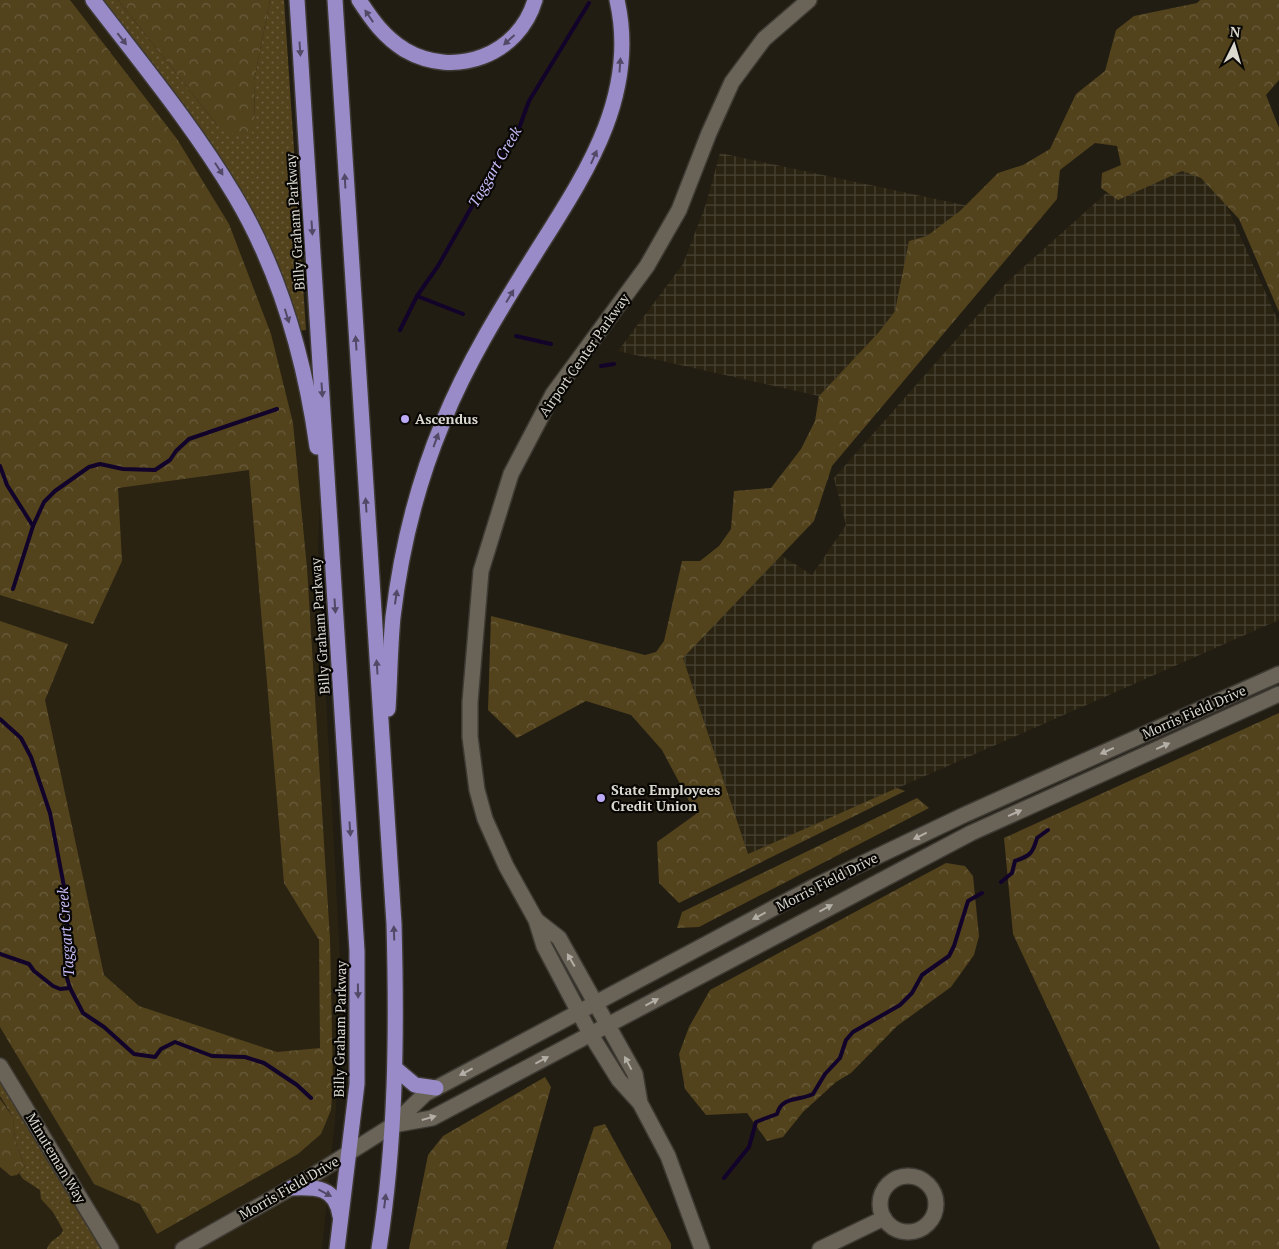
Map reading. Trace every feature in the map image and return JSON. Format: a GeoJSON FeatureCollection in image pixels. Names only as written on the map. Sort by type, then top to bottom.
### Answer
{"type":"FeatureCollection","features":[{"type":"Feature","properties":{"kind":"highway"},"geometry":{"type":"LineString","coordinates":[[92,0],[201,142],[236,197],[261,245],[285,308],[311,402],[332,557]]}},
{"type":"Feature","properties":{"kind":"highway","name":"Billy Graham Parkway"},"geometry":{"type":"LineString","coordinates":[[296,0],[357,951],[357,1084],[337,1249]]}},
{"type":"Feature","properties":{"kind":"highway"},"geometry":{"type":"LineString","coordinates":[[335,0],[394,924],[396,1069],[393,1124],[378,1249]]}},
{"type":"Feature","properties":{"kind":"highway"},"geometry":{"type":"LineString","coordinates":[[359,0],[375,24],[389,39],[424,59],[455,63],[489,55],[504,45],[528,19],[535,0]]}},
{"type":"Feature","properties":{"kind":"highway"},"geometry":{"type":"LineString","coordinates":[[385,786],[393,618],[402,558],[414,507],[443,421],[462,380],[490,328],[579,185],[606,127],[620,67],[621,35],[617,0]]}},
{"type":"Feature","properties":{"kind":"highway"},"geometry":{"type":"LineString","coordinates":[[396,1069],[416,1085],[436,1088]]}},
{"type":"Feature","properties":{"kind":"highway"},"geometry":{"type":"LineString","coordinates":[[291,1188],[310,1187],[324,1190],[334,1198],[339,1206],[341,1222]]}},
{"type":"Feature","properties":{"kind":"street","name":"Airport Center Parkway"},"geometry":{"type":"LineString","coordinates":[[640,1103],[619,1080],[591,1035],[544,946],[536,920],[506,866],[485,819],[477,790],[470,737],[470,702],[481,571],[496,518],[512,474],[553,394],[647,266],[679,210],[732,82],[764,39],[809,0]]}},
{"type":"Feature","properties":{"kind":"street","name":"Morris Field Drive"},"geometry":{"type":"LineString","coordinates":[[183,1249],[350,1152],[393,1124],[425,1094],[815,886],[964,815],[1279,674]]}},
{"type":"Feature","properties":{"kind":"street","name":"Morris Field Drive"},"geometry":{"type":"LineString","coordinates":[[393,1124],[432,1118],[971,833],[1279,694]]}},
{"type":"Feature","properties":{"kind":"street"},"geometry":{"type":"LineString","coordinates":[[964,815],[971,833]]}},
{"type":"Feature","properties":{"kind":"street","name":"Airport Center Parkway"},"geometry":{"type":"LineString","coordinates":[[536,920],[559,938],[596,1002],[634,1074],[640,1103]]}},
{"type":"Feature","properties":{"kind":"street","name":"Minuteman Way"},"geometry":{"type":"LineString","coordinates":[[0,1066],[111,1249]]}},
{"type":"Feature","properties":{"kind":"street"},"geometry":{"type":"LineString","coordinates":[[640,1103],[668,1156],[702,1249]]}},
{"type":"Feature","properties":{"kind":"street"},"geometry":{"type":"LineString","coordinates":[[820,1249],[884,1218]]}},
{"type":"Feature","properties":{"kind":"shaded area"},"geometry":{"type":"Polygon","coordinates":[[[0,0],[93,0],[248,219],[311,402],[321,473],[318,549],[340,958],[336,1109],[322,1249],[0,1249],[0,0]]]}},
{"type":"Feature","properties":{"kind":"shaded area"},"geometry":{"type":"Polygon","coordinates":[[[720,153],[973,207],[879,332],[819,396],[618,351],[683,264],[706,204],[720,153]]]}},
{"type":"Feature","properties":{"kind":"shaded area"},"geometry":{"type":"Polygon","coordinates":[[[1203,153],[1279,323],[1279,620],[748,854],[683,658],[763,544],[812,575],[846,525],[834,478],[1007,282],[1112,188],[1203,153]]]}},
{"type":"Feature","properties":{"kind":"green space"},"geometry":{"type":"Polygon","coordinates":[[[0,0],[70,0],[177,139],[229,224],[271,334],[293,423],[307,568],[330,939],[333,1082],[331,1110],[321,1134],[298,1154],[157,1234],[140,1204],[94,1184],[0,1027],[0,621],[68,644],[45,700],[104,975],[139,1006],[277,1052],[320,1048],[319,940],[284,883],[249,470],[118,488],[122,561],[93,624],[0,595],[0,0]]]}},
{"type":"Feature","properties":{"kind":"green space"},"geometry":{"type":"Polygon","coordinates":[[[101,0],[118,0],[217,125],[255,123],[254,81],[270,0],[284,0],[306,330],[298,331],[253,213],[230,173],[186,108],[101,0]]]}},
{"type":"Feature","properties":{"kind":"green space"},"geometry":{"type":"Polygon","coordinates":[[[118,0],[270,0],[254,81],[255,123],[251,136],[237,136],[217,125],[118,0]]]}},
{"type":"Feature","properties":{"kind":"green space"},"geometry":{"type":"Polygon","coordinates":[[[1200,0],[1279,0],[1279,80],[1266,95],[1279,128],[1279,312],[1239,219],[1201,178],[1182,171],[1118,200],[1101,188],[1102,173],[1121,165],[1117,146],[1095,143],[1060,170],[1057,199],[832,466],[814,521],[683,658],[748,854],[897,788],[905,791],[679,903],[659,883],[657,842],[696,814],[662,750],[631,715],[586,701],[517,738],[488,710],[491,616],[645,655],[656,652],[664,641],[682,561],[700,561],[719,546],[731,529],[734,491],[771,488],[801,449],[815,421],[819,396],[879,332],[895,311],[909,241],[927,236],[960,211],[998,173],[1023,165],[1050,149],[1076,94],[1105,71],[1116,30],[1134,16],[1197,3],[1200,0]]]}},
{"type":"Feature","properties":{"kind":"green space"},"geometry":{"type":"Polygon","coordinates":[[[1279,713],[1279,1249],[1160,1249],[1013,934],[1004,838],[1279,713]]]}},
{"type":"Feature","properties":{"kind":"green space"},"geometry":{"type":"Polygon","coordinates":[[[917,798],[929,808],[699,927],[677,928],[682,912],[917,798]]]}},
{"type":"Feature","properties":{"kind":"green space"},"geometry":{"type":"Polygon","coordinates":[[[946,863],[965,866],[973,876],[979,936],[974,955],[951,987],[897,1026],[851,1073],[836,1082],[803,1112],[783,1137],[767,1141],[747,1113],[706,1115],[685,1089],[679,1054],[689,1027],[710,990],[946,863]]]}},
{"type":"Feature","properties":{"kind":"green space"},"geometry":{"type":"Polygon","coordinates":[[[545,1077],[551,1087],[506,1249],[409,1249],[428,1155],[443,1136],[545,1077]]]}},
{"type":"Feature","properties":{"kind":"green space"},"geometry":{"type":"Polygon","coordinates":[[[0,1081],[103,1249],[47,1249],[63,1230],[53,1212],[41,1199],[40,1190],[23,1179],[19,1173],[25,1167],[15,1140],[13,1117],[0,1096],[0,1081]]]}},
{"type":"Feature","properties":{"kind":"green space"},"geometry":{"type":"Polygon","coordinates":[[[0,1099],[13,1117],[15,1140],[25,1167],[17,1175],[11,1176],[0,1167],[0,1099]]]}},
{"type":"Feature","properties":{"kind":"green space"},"geometry":{"type":"Polygon","coordinates":[[[605,1124],[671,1244],[671,1249],[553,1249],[594,1127],[605,1124]]]}},
{"type":"Feature","properties":{"kind":"waterway","name":"Taggart Creek"},"geometry":{"type":"LineString","coordinates":[[400,330],[417,296],[438,266],[496,164],[518,131],[529,101],[589,3]]}},
{"type":"Feature","properties":{"kind":"waterway"},"geometry":{"type":"LineString","coordinates":[[417,296],[463,314]]}},
{"type":"Feature","properties":{"kind":"waterway"},"geometry":{"type":"LineString","coordinates":[[516,336],[551,344]]}},
{"type":"Feature","properties":{"kind":"waterway"},"geometry":{"type":"LineString","coordinates":[[601,366],[614,364]]}},
{"type":"Feature","properties":{"kind":"waterway","name":"Taggart Creek"},"geometry":{"type":"LineString","coordinates":[[13,589],[33,526],[44,502],[55,491],[89,467],[100,464],[123,469],[155,470],[170,460],[176,451],[189,439],[277,409]]}},
{"type":"Feature","properties":{"kind":"waterway"},"geometry":{"type":"LineString","coordinates":[[0,466],[7,485],[33,526]]}},
{"type":"Feature","properties":{"kind":"waterway","name":"Taggart Creek"},"geometry":{"type":"LineString","coordinates":[[0,719],[21,738],[31,757],[50,813],[66,897],[68,944],[65,955],[66,975],[70,988],[83,1013],[104,1027],[134,1054],[155,1057],[161,1049],[175,1042],[212,1056],[245,1057],[264,1063],[297,1085],[311,1098]]}},
{"type":"Feature","properties":{"kind":"waterway"},"geometry":{"type":"LineString","coordinates":[[1001,882],[1012,873],[1015,861],[1030,853],[1037,838],[1048,830]]}},
{"type":"Feature","properties":{"kind":"waterway"},"geometry":{"type":"LineString","coordinates":[[724,1178],[749,1147],[756,1122],[777,1114],[779,1108],[787,1102],[813,1094],[825,1074],[840,1058],[846,1040],[853,1032],[900,1005],[912,993],[922,975],[949,956],[968,901],[982,893]]}},
{"type":"Feature","properties":{"kind":"waterway"},"geometry":{"type":"LineString","coordinates":[[0,954],[29,964],[34,971],[53,986],[60,989],[70,988]]}},
{"type":"Feature","properties":{"kind":"place","name":"Ascendus"},"geometry":{"type":"Point","coordinates":[405,419]}},
{"type":"Feature","properties":{"kind":"place","name":"State Employees Credit Union"},"geometry":{"type":"Point","coordinates":[601,798]}}]}
